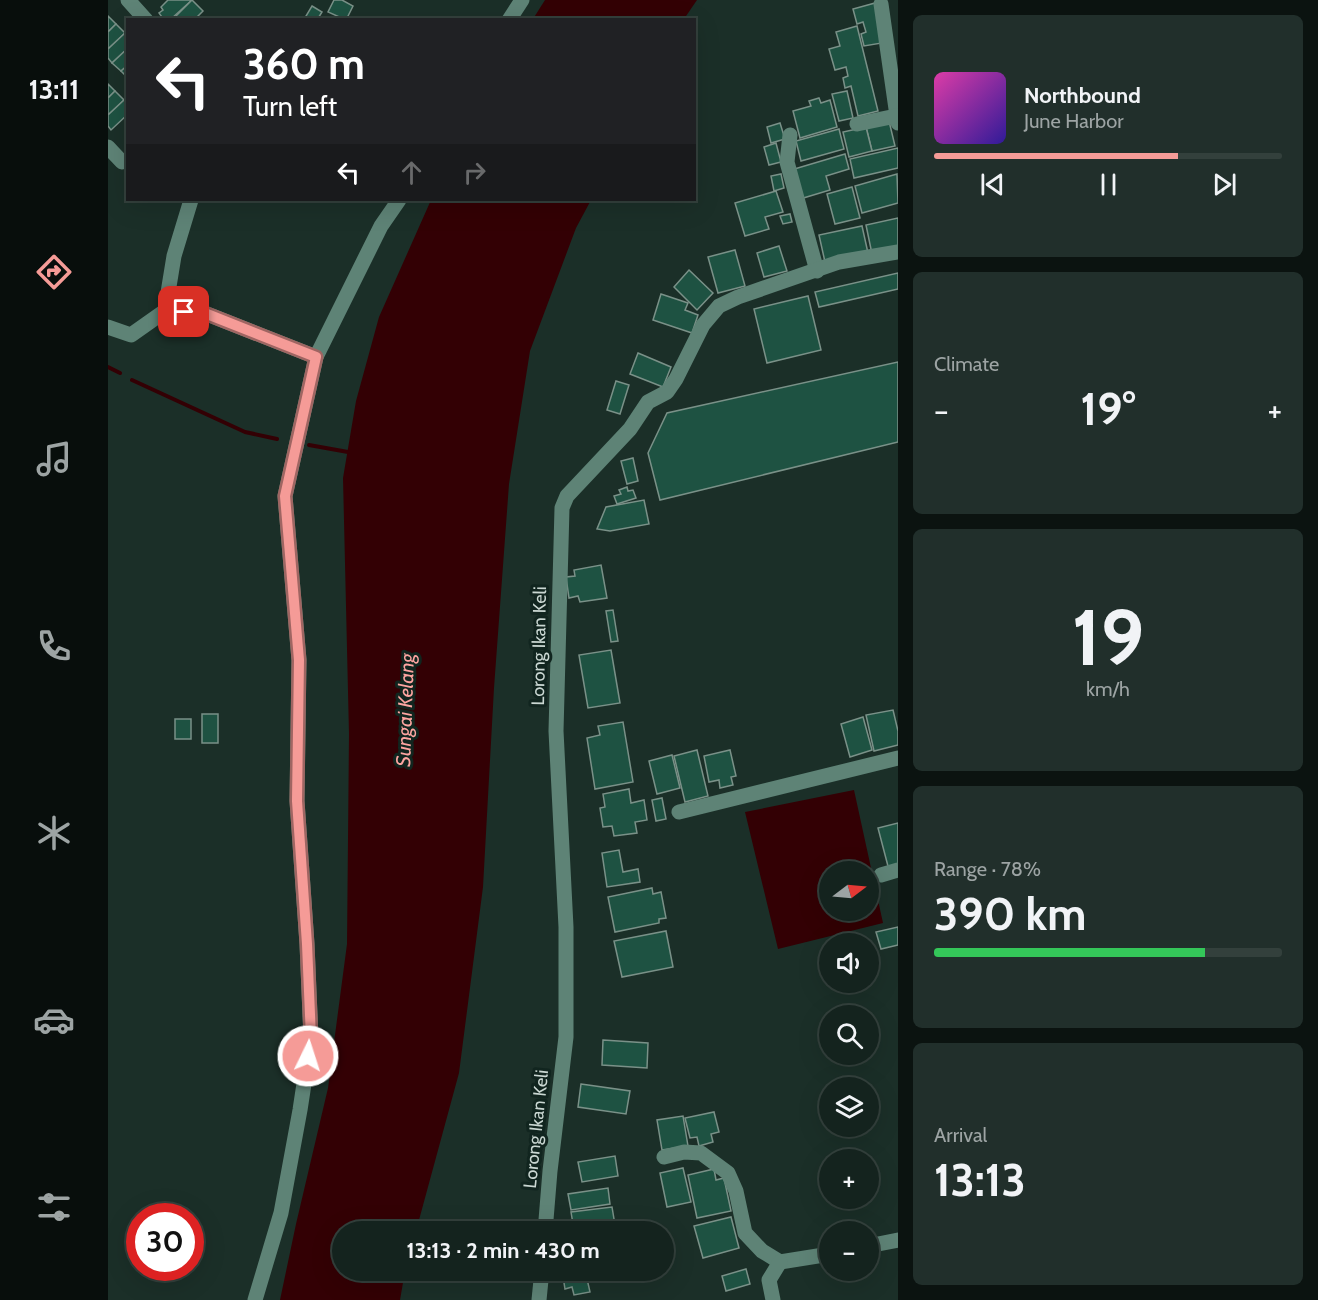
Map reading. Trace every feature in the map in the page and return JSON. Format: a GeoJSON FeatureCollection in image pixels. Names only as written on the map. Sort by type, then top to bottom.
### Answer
{"type":"FeatureCollection","features":[{"type":"Feature","properties":{"kind":"street"},"geometry":{"type":"LineString","coordinates":[[128,0],[144,18]]}},
{"type":"Feature","properties":{"kind":"street"},"geometry":{"type":"LineString","coordinates":[[510,18],[522,0]]}},
{"type":"Feature","properties":{"kind":"street"},"geometry":{"type":"LineString","coordinates":[[857,124],[897,120],[881,4]]}},
{"type":"Feature","properties":{"kind":"street"},"geometry":{"type":"LineString","coordinates":[[790,135],[787,162],[817,272]]}},
{"type":"Feature","properties":{"kind":"street"},"geometry":{"type":"LineString","coordinates":[[108,147],[122,162]]}},
{"type":"Feature","properties":{"kind":"street"},"geometry":{"type":"LineString","coordinates":[[165,311],[174,256],[191,201]]}},
{"type":"Feature","properties":{"kind":"street"},"geometry":{"type":"LineString","coordinates":[[255,1300],[281,1213],[311,1038],[297,801],[299,660],[285,496],[316,357],[381,226],[398,201]]}},
{"type":"Feature","properties":{"kind":"street","name":"Lorong Ikan Keli"},"geometry":{"type":"LineString","coordinates":[[546,1221],[549,1171],[566,1037],[566,927],[556,731],[562,508],[567,496],[630,429],[648,402],[667,392],[703,325],[719,306],[738,297],[817,272],[839,262],[898,252]]}},
{"type":"Feature","properties":{"kind":"street"},"geometry":{"type":"LineString","coordinates":[[108,327],[131,335],[165,311],[202,312],[316,357]]}},
{"type":"Feature","properties":{"kind":"street"},"geometry":{"type":"LineString","coordinates":[[680,812],[898,758]]}},
{"type":"Feature","properties":{"kind":"street"},"geometry":{"type":"LineString","coordinates":[[881,874],[898,870]]}},
{"type":"Feature","properties":{"kind":"street"},"geometry":{"type":"LineString","coordinates":[[664,1157],[684,1152],[701,1153],[728,1173],[736,1191],[745,1233],[762,1251],[780,1262],[819,1256]]}},
{"type":"Feature","properties":{"kind":"street"},"geometry":{"type":"LineString","coordinates":[[879,1244],[898,1240]]}},
{"type":"Feature","properties":{"kind":"street"},"geometry":{"type":"LineString","coordinates":[[774,1300],[769,1280],[780,1262]]}},
{"type":"Feature","properties":{"kind":"street"},"geometry":{"type":"LineString","coordinates":[[539,1300],[541,1281]]}},
{"type":"Feature","properties":{"kind":"water"},"geometry":{"type":"Polygon","coordinates":[[[545,0],[697,0],[685,18],[534,18],[545,0]]]}},
{"type":"Feature","properties":{"kind":"water","name":"Sungai Kelang"},"geometry":{"type":"Polygon","coordinates":[[[431,201],[590,201],[576,228],[530,351],[509,484],[494,688],[483,887],[459,1073],[419,1221],[332,1221],[332,1281],[403,1281],[400,1300],[280,1300],[328,1088],[347,944],[349,734],[343,478],[356,401],[379,317],[431,201]]]}},
{"type":"Feature","properties":{"kind":"water"},"geometry":{"type":"Polygon","coordinates":[[[854,790],[869,861],[819,861],[819,921],[879,921],[879,905],[883,923],[843,933],[819,933],[819,939],[778,949],[745,812],[854,790]]]}},
{"type":"Feature","properties":{"kind":"building"},"geometry":{"type":"Polygon","coordinates":[[[168,0],[192,0],[172,18],[163,18],[159,13],[163,10],[161,7],[168,0]]]}},
{"type":"Feature","properties":{"kind":"building"},"geometry":{"type":"Polygon","coordinates":[[[192,0],[203,11],[196,18],[174,18],[192,0]]]}},
{"type":"Feature","properties":{"kind":"building"},"geometry":{"type":"Polygon","coordinates":[[[334,0],[342,0],[353,6],[347,18],[328,12],[334,0]]]}},
{"type":"Feature","properties":{"kind":"building"},"geometry":{"type":"Polygon","coordinates":[[[875,3],[882,43],[864,46],[861,34],[866,32],[863,22],[857,24],[853,9],[875,3]]]}},
{"type":"Feature","properties":{"kind":"building"},"geometry":{"type":"Polygon","coordinates":[[[312,6],[322,12],[318,18],[306,16],[312,6]]]}},
{"type":"Feature","properties":{"kind":"building"},"geometry":{"type":"Polygon","coordinates":[[[108,16],[116,24],[108,32],[108,16]]]}},
{"type":"Feature","properties":{"kind":"building"},"geometry":{"type":"Polygon","coordinates":[[[116,24],[125,33],[108,49],[108,32],[116,24]]]}},
{"type":"Feature","properties":{"kind":"building"},"geometry":{"type":"Polygon","coordinates":[[[857,26],[878,111],[858,116],[851,86],[845,88],[843,78],[848,76],[846,67],[835,70],[829,49],[840,46],[836,32],[857,26]]]}},
{"type":"Feature","properties":{"kind":"building"},"geometry":{"type":"Polygon","coordinates":[[[126,34],[126,50],[112,63],[108,58],[108,49],[126,34]]]}},
{"type":"Feature","properties":{"kind":"building"},"geometry":{"type":"Polygon","coordinates":[[[126,50],[126,67],[121,71],[112,63],[126,50]]]}},
{"type":"Feature","properties":{"kind":"building"},"geometry":{"type":"Polygon","coordinates":[[[126,67],[126,76],[121,71],[126,67]]]}},
{"type":"Feature","properties":{"kind":"building"},"geometry":{"type":"Polygon","coordinates":[[[108,84],[115,91],[108,98],[108,84]]]}},
{"type":"Feature","properties":{"kind":"building"},"geometry":{"type":"Polygon","coordinates":[[[115,91],[124,100],[108,115],[108,98],[115,91]]]}},
{"type":"Feature","properties":{"kind":"building"},"geometry":{"type":"Polygon","coordinates":[[[847,91],[853,118],[839,121],[832,94],[847,91]]]}},
{"type":"Feature","properties":{"kind":"building"},"geometry":{"type":"Polygon","coordinates":[[[819,98],[821,103],[830,100],[837,127],[800,138],[793,111],[811,106],[809,101],[819,98]]]}},
{"type":"Feature","properties":{"kind":"building"},"geometry":{"type":"Polygon","coordinates":[[[124,100],[126,102],[126,116],[111,130],[108,126],[108,115],[124,100]]]}},
{"type":"Feature","properties":{"kind":"building"},"geometry":{"type":"Polygon","coordinates":[[[889,121],[895,146],[872,151],[866,127],[889,121]]]}},
{"type":"Feature","properties":{"kind":"building"},"geometry":{"type":"Polygon","coordinates":[[[780,123],[785,139],[771,143],[767,127],[780,123]]]}},
{"type":"Feature","properties":{"kind":"building"},"geometry":{"type":"Polygon","coordinates":[[[866,127],[872,151],[849,157],[843,132],[866,127]]]}},
{"type":"Feature","properties":{"kind":"building"},"geometry":{"type":"Polygon","coordinates":[[[839,129],[844,149],[801,161],[796,141],[839,129]]]}},
{"type":"Feature","properties":{"kind":"building"},"geometry":{"type":"Polygon","coordinates":[[[776,143],[781,162],[769,165],[764,147],[776,143]]]}},
{"type":"Feature","properties":{"kind":"building"},"geometry":{"type":"Polygon","coordinates":[[[898,148],[898,168],[854,178],[850,159],[898,148]]]}},
{"type":"Feature","properties":{"kind":"building"},"geometry":{"type":"Polygon","coordinates":[[[845,154],[849,169],[826,176],[830,190],[800,199],[791,170],[845,154]]]}},
{"type":"Feature","properties":{"kind":"building"},"geometry":{"type":"Polygon","coordinates":[[[781,174],[784,188],[774,191],[771,176],[781,174]]]}},
{"type":"Feature","properties":{"kind":"building"},"geometry":{"type":"Polygon","coordinates":[[[897,174],[898,203],[862,213],[855,186],[897,174]]]}},
{"type":"Feature","properties":{"kind":"building"},"geometry":{"type":"Polygon","coordinates":[[[852,187],[860,218],[835,224],[827,194],[852,187]]]}},
{"type":"Feature","properties":{"kind":"building"},"geometry":{"type":"Polygon","coordinates":[[[776,191],[783,212],[765,217],[769,229],[745,236],[735,203],[776,191]]]}},
{"type":"Feature","properties":{"kind":"building"},"geometry":{"type":"Polygon","coordinates":[[[790,214],[792,222],[783,224],[780,216],[790,214]]]}},
{"type":"Feature","properties":{"kind":"building"},"geometry":{"type":"Polygon","coordinates":[[[898,218],[898,248],[872,254],[866,225],[898,218]]]}},
{"type":"Feature","properties":{"kind":"building"},"geometry":{"type":"Polygon","coordinates":[[[862,226],[868,253],[825,262],[819,235],[862,226]]]}},
{"type":"Feature","properties":{"kind":"building"},"geometry":{"type":"Polygon","coordinates":[[[779,246],[787,271],[764,277],[757,253],[779,246]]]}},
{"type":"Feature","properties":{"kind":"building"},"geometry":{"type":"Polygon","coordinates":[[[735,250],[745,286],[718,293],[708,257],[735,250]]]}},
{"type":"Feature","properties":{"kind":"building"},"geometry":{"type":"Polygon","coordinates":[[[689,270],[713,293],[697,310],[674,287],[689,270]]]}},
{"type":"Feature","properties":{"kind":"building"},"geometry":{"type":"Polygon","coordinates":[[[898,273],[898,289],[819,307],[815,292],[898,273]]]}},
{"type":"Feature","properties":{"kind":"building"},"geometry":{"type":"Polygon","coordinates":[[[661,294],[688,303],[685,310],[698,315],[692,333],[653,320],[661,294]]]}},
{"type":"Feature","properties":{"kind":"building"},"geometry":{"type":"Polygon","coordinates":[[[808,296],[821,350],[767,363],[754,309],[808,296]]]}},
{"type":"Feature","properties":{"kind":"building"},"geometry":{"type":"Polygon","coordinates":[[[638,353],[671,367],[663,387],[630,374],[638,353]]]}},
{"type":"Feature","properties":{"kind":"building"},"geometry":{"type":"Polygon","coordinates":[[[898,362],[898,442],[660,500],[648,453],[667,413],[898,362]]]}},
{"type":"Feature","properties":{"kind":"building"},"geometry":{"type":"Polygon","coordinates":[[[616,381],[629,385],[620,414],[607,410],[616,381]]]}},
{"type":"Feature","properties":{"kind":"building"},"geometry":{"type":"Polygon","coordinates":[[[633,458],[638,481],[627,484],[621,461],[633,458]]]}},
{"type":"Feature","properties":{"kind":"building"},"geometry":{"type":"Polygon","coordinates":[[[627,487],[628,491],[633,490],[636,498],[617,504],[614,496],[621,494],[619,490],[627,487]]]}},
{"type":"Feature","properties":{"kind":"building"},"geometry":{"type":"Polygon","coordinates":[[[644,500],[649,524],[610,531],[597,529],[606,507],[644,500]]]}},
{"type":"Feature","properties":{"kind":"building"},"geometry":{"type":"Polygon","coordinates":[[[601,565],[607,598],[580,602],[578,596],[569,598],[566,577],[575,576],[574,570],[601,565]]]}},
{"type":"Feature","properties":{"kind":"building"},"geometry":{"type":"Polygon","coordinates":[[[613,610],[618,641],[611,642],[606,611],[613,610]]]}},
{"type":"Feature","properties":{"kind":"building"},"geometry":{"type":"Polygon","coordinates":[[[611,650],[620,703],[588,708],[579,655],[611,650]]]}},
{"type":"Feature","properties":{"kind":"building"},"geometry":{"type":"Polygon","coordinates":[[[893,710],[898,731],[898,745],[874,751],[866,715],[893,710]]]}},
{"type":"Feature","properties":{"kind":"building"},"geometry":{"type":"Polygon","coordinates":[[[202,714],[218,714],[218,743],[202,743],[202,714]]]}},
{"type":"Feature","properties":{"kind":"building"},"geometry":{"type":"Polygon","coordinates":[[[863,717],[872,750],[850,757],[841,724],[863,717]]]}},
{"type":"Feature","properties":{"kind":"building"},"geometry":{"type":"Polygon","coordinates":[[[175,719],[191,719],[191,739],[175,739],[175,719]]]}},
{"type":"Feature","properties":{"kind":"building"},"geometry":{"type":"Polygon","coordinates":[[[623,722],[633,782],[595,789],[587,738],[600,735],[598,726],[623,722]]]}},
{"type":"Feature","properties":{"kind":"building"},"geometry":{"type":"Polygon","coordinates":[[[697,750],[708,796],[685,802],[674,756],[697,750]]]}},
{"type":"Feature","properties":{"kind":"building"},"geometry":{"type":"Polygon","coordinates":[[[730,750],[736,776],[731,777],[733,785],[720,788],[719,780],[709,782],[704,756],[730,750]]]}},
{"type":"Feature","properties":{"kind":"building"},"geometry":{"type":"Polygon","coordinates":[[[672,755],[680,788],[657,794],[649,761],[672,755]]]}},
{"type":"Feature","properties":{"kind":"building"},"geometry":{"type":"Polygon","coordinates":[[[629,789],[631,803],[644,800],[647,820],[635,822],[637,833],[614,836],[612,826],[603,827],[600,808],[605,807],[603,794],[629,789]]]}},
{"type":"Feature","properties":{"kind":"building"},"geometry":{"type":"Polygon","coordinates":[[[662,798],[666,819],[656,821],[652,800],[662,798]]]}},
{"type":"Feature","properties":{"kind":"building"},"geometry":{"type":"Polygon","coordinates":[[[898,823],[898,868],[889,870],[878,828],[898,823]]]}},
{"type":"Feature","properties":{"kind":"building"},"geometry":{"type":"Polygon","coordinates":[[[619,850],[623,872],[638,869],[640,882],[607,887],[602,853],[619,850]]]}},
{"type":"Feature","properties":{"kind":"building"},"geometry":{"type":"Polygon","coordinates":[[[652,888],[653,894],[661,892],[666,918],[659,919],[659,923],[615,932],[608,897],[652,888]]]}},
{"type":"Feature","properties":{"kind":"building"},"geometry":{"type":"Polygon","coordinates":[[[898,927],[898,945],[881,949],[879,933],[876,932],[898,927]]]}},
{"type":"Feature","properties":{"kind":"building"},"geometry":{"type":"Polygon","coordinates":[[[666,931],[673,967],[622,977],[614,941],[666,931]]]}},
{"type":"Feature","properties":{"kind":"building"},"geometry":{"type":"Polygon","coordinates":[[[603,1040],[648,1043],[647,1068],[602,1065],[603,1040]]]}},
{"type":"Feature","properties":{"kind":"building"},"geometry":{"type":"Polygon","coordinates":[[[581,1084],[630,1091],[626,1114],[578,1107],[581,1084]]]}},
{"type":"Feature","properties":{"kind":"building"},"geometry":{"type":"Polygon","coordinates":[[[714,1112],[719,1132],[711,1134],[713,1142],[699,1146],[697,1137],[690,1138],[685,1118],[714,1112]]]}},
{"type":"Feature","properties":{"kind":"building"},"geometry":{"type":"Polygon","coordinates":[[[683,1116],[688,1146],[662,1150],[657,1120],[683,1116]]]}},
{"type":"Feature","properties":{"kind":"building"},"geometry":{"type":"Polygon","coordinates":[[[615,1156],[618,1176],[582,1182],[578,1162],[615,1156]]]}},
{"type":"Feature","properties":{"kind":"building"},"geometry":{"type":"Polygon","coordinates":[[[683,1168],[691,1202],[667,1207],[660,1173],[683,1168]]]}},
{"type":"Feature","properties":{"kind":"building"},"geometry":{"type":"Polygon","coordinates":[[[714,1169],[716,1180],[724,1178],[731,1211],[697,1218],[688,1175],[714,1169]]]}},
{"type":"Feature","properties":{"kind":"building"},"geometry":{"type":"Polygon","coordinates":[[[608,1188],[610,1204],[571,1210],[568,1194],[608,1188]]]}},
{"type":"Feature","properties":{"kind":"building"},"geometry":{"type":"Polygon","coordinates":[[[612,1207],[614,1221],[572,1221],[571,1212],[612,1207]]]}},
{"type":"Feature","properties":{"kind":"building"},"geometry":{"type":"Polygon","coordinates":[[[731,1217],[739,1248],[703,1258],[694,1226],[731,1217]]]}},
{"type":"Feature","properties":{"kind":"building"},"geometry":{"type":"Polygon","coordinates":[[[746,1269],[750,1284],[726,1291],[722,1276],[746,1269]]]}},
{"type":"Feature","properties":{"kind":"building"},"geometry":{"type":"Polygon","coordinates":[[[564,1281],[588,1281],[590,1292],[574,1295],[572,1287],[565,1289],[564,1281]]]}},
{"type":"Feature","properties":{"kind":"waterway"},"geometry":{"type":"LineString","coordinates":[[108,367],[120,373]]}},
{"type":"Feature","properties":{"kind":"waterway"},"geometry":{"type":"LineString","coordinates":[[132,380],[245,432],[277,439]]}},
{"type":"Feature","properties":{"kind":"waterway"},"geometry":{"type":"LineString","coordinates":[[309,445],[348,452]]}},
{"type":"Feature","properties":{"kind":"route"},"geometry":{"type":"LineString","coordinates":[[184,312],[202,312],[316,357],[285,496],[299,660],[297,801],[307,944],[311,1038],[308,1056]]}}]}
